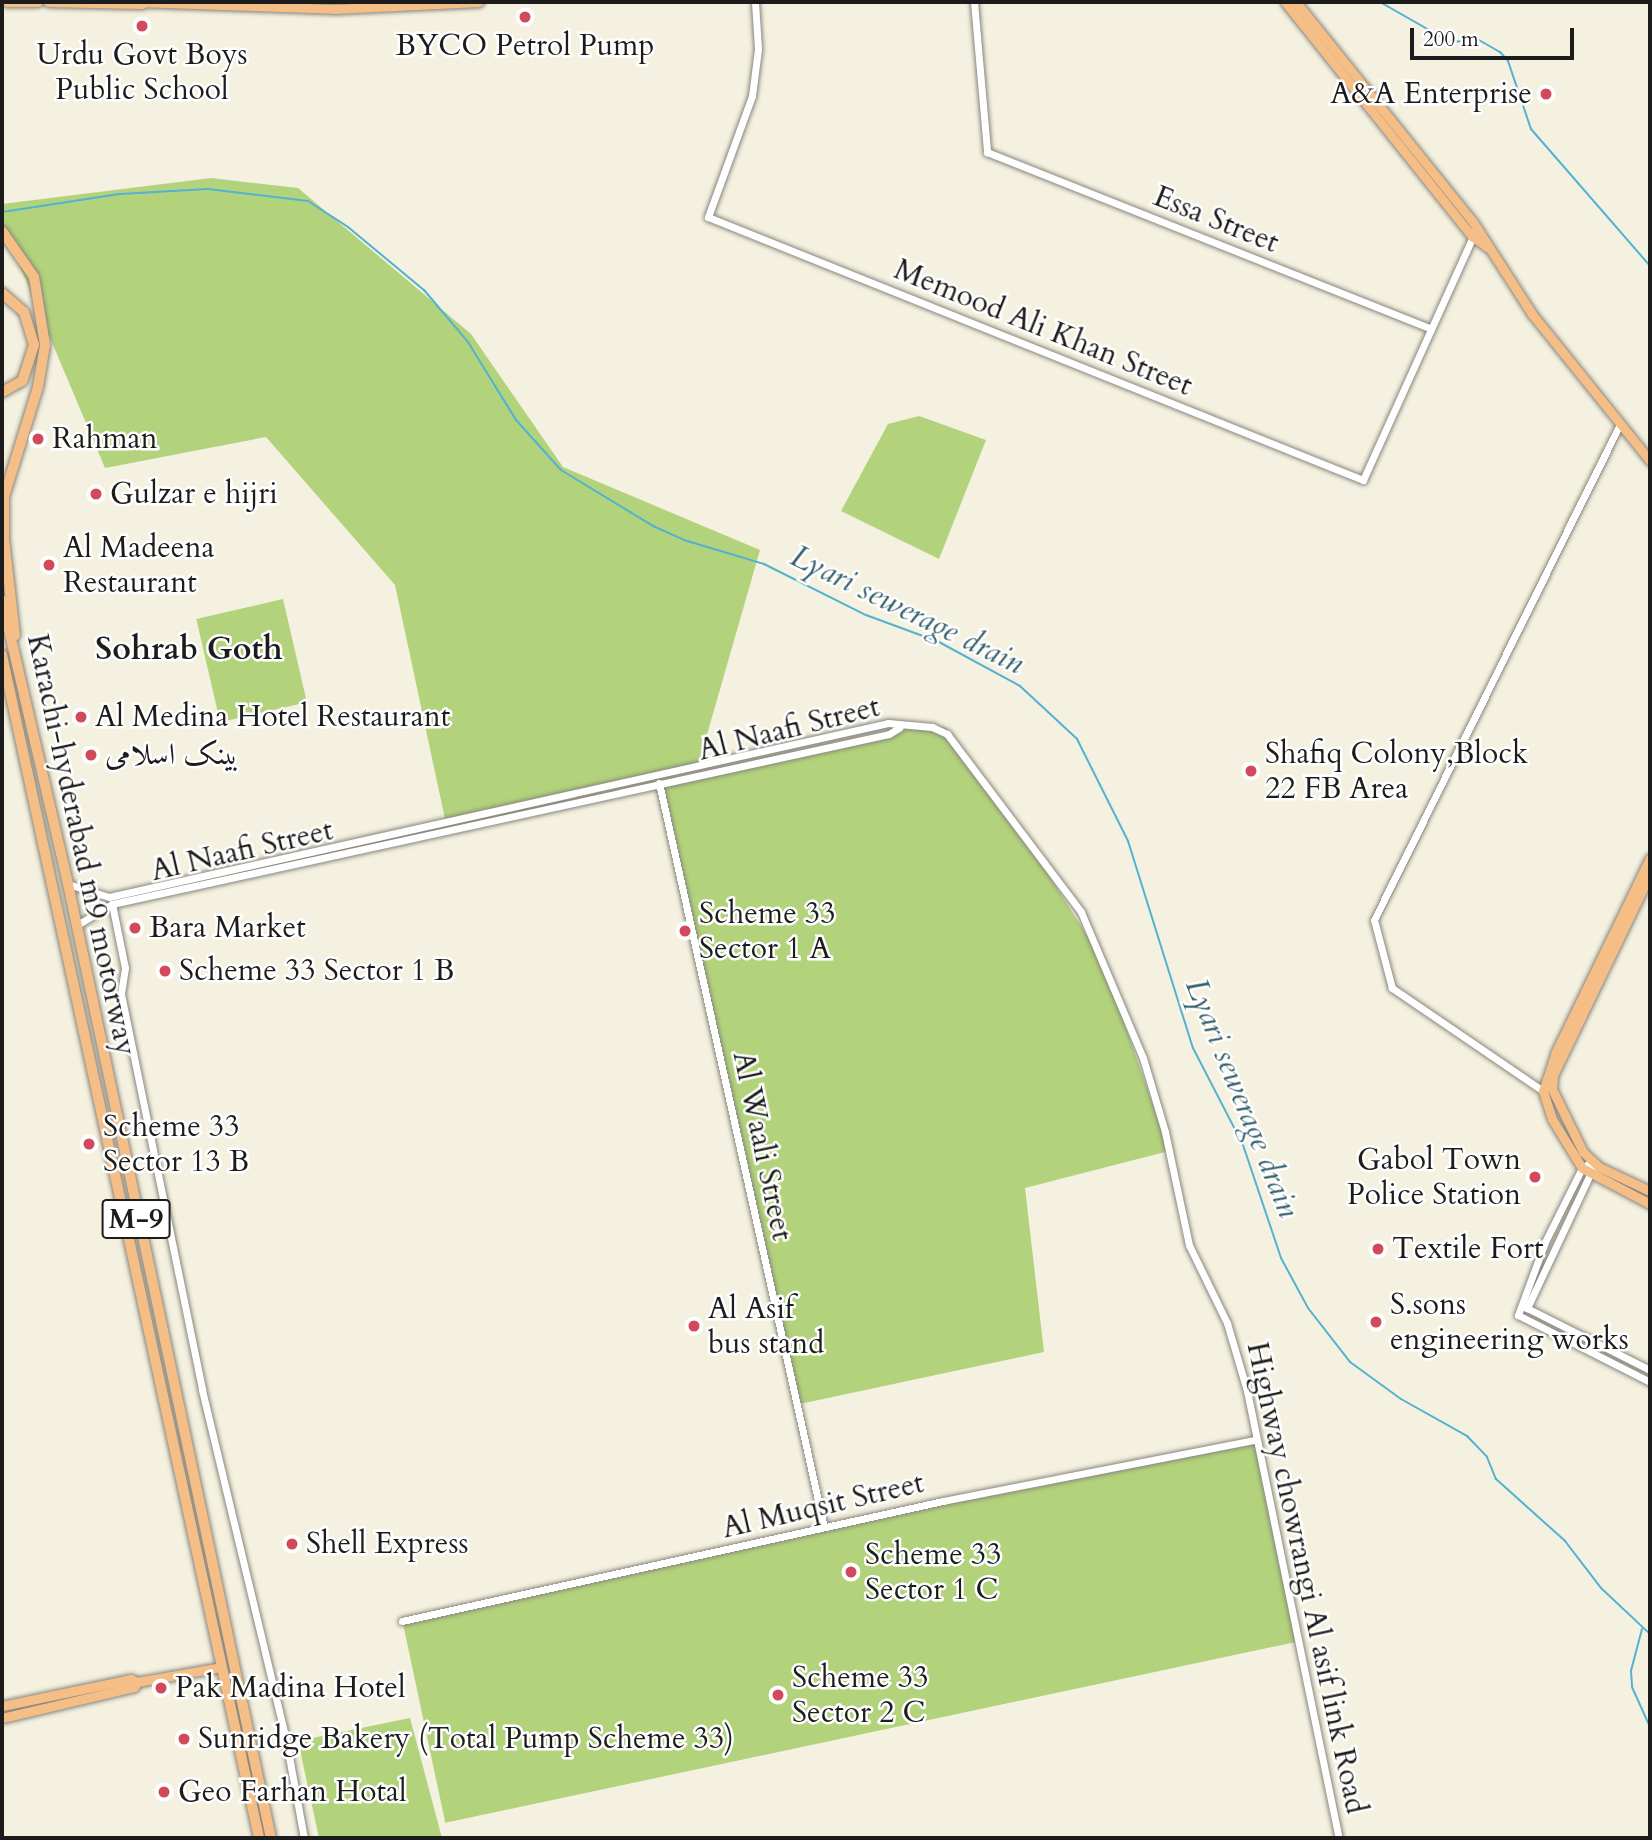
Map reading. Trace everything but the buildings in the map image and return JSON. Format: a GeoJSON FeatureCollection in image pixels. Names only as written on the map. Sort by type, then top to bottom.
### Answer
{"type":"FeatureCollection","features":[{"type":"Feature","properties":{"kind":"highway"},"geometry":{"type":"LineString","coordinates":[[7,2],[38,2]]}},
{"type":"Feature","properties":{"kind":"highway"},"geometry":{"type":"LineString","coordinates":[[2,231],[34,277],[43,318],[42,368],[4,498],[4,539],[18,667]]}},
{"type":"Feature","properties":{"kind":"highway"},"geometry":{"type":"LineString","coordinates":[[2,293],[24,312],[34,345],[22,381],[2,392]]}},
{"type":"Feature","properties":{"kind":"highway","name":"Karachi-hyderabad m9 motorway"},"geometry":{"type":"LineString","coordinates":[[2,600],[68,884],[271,1838]]}},
{"type":"Feature","properties":{"kind":"highway","name":"M-9"},"geometry":{"type":"LineString","coordinates":[[2,655],[259,1838]]}},
{"type":"Feature","properties":{"kind":"main road"},"geometry":{"type":"LineString","coordinates":[[48,2],[334,9],[480,2]]}},
{"type":"Feature","properties":{"kind":"main road"},"geometry":{"type":"LineString","coordinates":[[137,2],[151,3]]}},
{"type":"Feature","properties":{"kind":"main road"},"geometry":{"type":"LineString","coordinates":[[1285,2],[1475,232]]}},
{"type":"Feature","properties":{"kind":"main road"},"geometry":{"type":"LineString","coordinates":[[1296,2],[1487,247],[1532,314],[1650,461]]}},
{"type":"Feature","properties":{"kind":"main road"},"geometry":{"type":"LineString","coordinates":[[1650,858],[1556,1052],[1543,1091],[1552,1119],[1585,1170],[1650,1204]]}},
{"type":"Feature","properties":{"kind":"main road"},"geometry":{"type":"LineString","coordinates":[[1650,874],[1553,1076],[1554,1102],[1596,1164],[1650,1191]]}},
{"type":"Feature","properties":{"kind":"main road"},"geometry":{"type":"LineString","coordinates":[[2,1706],[131,1679],[137,1682],[221,1667]]}},
{"type":"Feature","properties":{"kind":"main road"},"geometry":{"type":"LineString","coordinates":[[2,1718],[134,1687],[137,1682]]}},
{"type":"Feature","properties":{"kind":"street","name":"Memood Ali Khan Street"},"geometry":{"type":"LineString","coordinates":[[755,2],[758,49],[752,96],[708,217],[1363,480],[1429,328]]}},
{"type":"Feature","properties":{"kind":"street","name":"Essa Street"},"geometry":{"type":"LineString","coordinates":[[974,2],[987,152],[1429,328]]}},
{"type":"Feature","properties":{"kind":"street"},"geometry":{"type":"LineString","coordinates":[[1429,328],[1475,232]]}},
{"type":"Feature","properties":{"kind":"street"},"geometry":{"type":"LineString","coordinates":[[1543,1091],[1392,988],[1374,920],[1620,424]]}},
{"type":"Feature","properties":{"kind":"street","name":"Al Naafi Street"},"geometry":{"type":"LineString","coordinates":[[68,884],[109,897],[863,728],[888,723],[900,728]]}},
{"type":"Feature","properties":{"kind":"street","name":"Highway chowrangi Al asif link Road"},"geometry":{"type":"LineString","coordinates":[[900,728],[932,727],[960,746],[1081,912],[1143,1058],[1165,1132],[1189,1245],[1227,1323],[1255,1440],[1339,1838]]}},
{"type":"Feature","properties":{"kind":"street","name":"Al Naafi Street"},"geometry":{"type":"LineString","coordinates":[[76,925],[112,904],[660,784],[900,728]]}},
{"type":"Feature","properties":{"kind":"street","name":"Al Waali Street"},"geometry":{"type":"LineString","coordinates":[[658,775],[824,1527]]}},
{"type":"Feature","properties":{"kind":"street"},"geometry":{"type":"LineString","coordinates":[[112,904],[125,968],[121,994],[202,1390],[286,1740],[304,1838]]}},
{"type":"Feature","properties":{"kind":"street"},"geometry":{"type":"LineString","coordinates":[[1596,1164],[1585,1170],[1545,1242],[1518,1315],[1650,1382]]}},
{"type":"Feature","properties":{"kind":"street"},"geometry":{"type":"LineString","coordinates":[[1585,1170],[1527,1308],[1650,1370]]}},
{"type":"Feature","properties":{"kind":"street","name":"Al Muqsit Street"},"geometry":{"type":"LineString","coordinates":[[402,1621],[708,1556],[824,1527],[1255,1440]]}},
{"type":"Feature","properties":{"kind":"green space"},"geometry":{"type":"Polygon","coordinates":[[[211,178],[298,188],[471,334],[563,467],[760,550],[698,766],[445,819],[395,585],[266,437],[105,468],[2,224],[2,204],[211,178]]]}},
{"type":"Feature","properties":{"kind":"green space"},"geometry":{"type":"Polygon","coordinates":[[[919,416],[986,440],[939,559],[841,511],[888,424],[919,416]]]}},
{"type":"Feature","properties":{"kind":"green space"},"geometry":{"type":"Polygon","coordinates":[[[283,599],[307,702],[220,722],[196,619],[283,599]]]}},
{"type":"Feature","properties":{"kind":"green space"},"geometry":{"type":"Polygon","coordinates":[[[915,727],[945,727],[1026,839],[1102,959],[1169,1151],[1025,1188],[1044,1352],[795,1405],[660,784],[915,727]]]}},
{"type":"Feature","properties":{"kind":"green space"},"geometry":{"type":"Polygon","coordinates":[[[1255,1438],[1298,1641],[445,1823],[402,1619],[1255,1438]]]}},
{"type":"Feature","properties":{"kind":"green space"},"geometry":{"type":"Polygon","coordinates":[[[410,1718],[442,1838],[319,1838],[298,1741],[410,1718]]]}},
{"type":"Feature","properties":{"kind":"waterway"},"geometry":{"type":"LineString","coordinates":[[1380,2],[1450,42],[1479,40],[1500,52],[1508,61],[1531,129],[1650,266]]}},
{"type":"Feature","properties":{"kind":"waterway","name":"Lyari sewerage drain"},"geometry":{"type":"LineString","coordinates":[[2,212],[120,194],[208,189],[308,201],[348,227],[424,290],[468,342],[516,420],[561,470],[653,526],[684,540],[764,564],[866,615],[939,642],[1020,686],[1077,739],[1128,841],[1193,1048],[1243,1145],[1281,1258],[1308,1308],[1350,1362],[1401,1399],[1467,1436],[1487,1457],[1496,1479],[1565,1541],[1601,1588],[1650,1634]]}},
{"type":"Feature","properties":{"kind":"waterway"},"geometry":{"type":"LineString","coordinates":[[1642,1629],[1631,1671],[1632,1687],[1650,1727]]}},
{"type":"Feature","properties":{"kind":"place","name":"BYCO Petrol Pump"},"geometry":{"type":"Point","coordinates":[525,17]}},
{"type":"Feature","properties":{"kind":"place","name":"Urdu Govt Boys Public School"},"geometry":{"type":"Point","coordinates":[142,26]}},
{"type":"Feature","properties":{"kind":"place","name":"A&A Enterprise"},"geometry":{"type":"Point","coordinates":[1546,94]}},
{"type":"Feature","properties":{"kind":"place","name":"Rahman"},"geometry":{"type":"Point","coordinates":[38,439]}},
{"type":"Feature","properties":{"kind":"place","name":"Gulzar e hijri"},"geometry":{"type":"Point","coordinates":[96,494]}},
{"type":"Feature","properties":{"kind":"place","name":"Al Madeena Restaurant"},"geometry":{"type":"Point","coordinates":[49,565]}},
{"type":"Feature","properties":{"kind":"place","name":"Al Medina Hotel Restaurant"},"geometry":{"type":"Point","coordinates":[81,717]}},
{"type":"Feature","properties":{"kind":"place","name":"بینک اسلامی"},"geometry":{"type":"Point","coordinates":[91,755]}},
{"type":"Feature","properties":{"kind":"place","name":"Shafiq Colony,Block 22 FB Area"},"geometry":{"type":"Point","coordinates":[1251,771]}},
{"type":"Feature","properties":{"kind":"place","name":"Bara Market"},"geometry":{"type":"Point","coordinates":[135,928]}},
{"type":"Feature","properties":{"kind":"place","name":"Scheme 33 Sector 1 A"},"geometry":{"type":"Point","coordinates":[685,931]}},
{"type":"Feature","properties":{"kind":"place","name":"Scheme 33 Sector 1 B"},"geometry":{"type":"Point","coordinates":[165,971]}},
{"type":"Feature","properties":{"kind":"place","name":"Scheme 33 Sector 13 B"},"geometry":{"type":"Point","coordinates":[89,1144]}},
{"type":"Feature","properties":{"kind":"place","name":"Gabol Town Police Station"},"geometry":{"type":"Point","coordinates":[1535,1177]}},
{"type":"Feature","properties":{"kind":"place","name":"Textile Fort"},"geometry":{"type":"Point","coordinates":[1378,1249]}},
{"type":"Feature","properties":{"kind":"place","name":"S.sons engineering works"},"geometry":{"type":"Point","coordinates":[1376,1322]}},
{"type":"Feature","properties":{"kind":"place","name":"Al Asif bus stand"},"geometry":{"type":"Point","coordinates":[694,1326]}},
{"type":"Feature","properties":{"kind":"place","name":"Shell Express"},"geometry":{"type":"Point","coordinates":[292,1544]}},
{"type":"Feature","properties":{"kind":"place","name":"Scheme 33 Sector 1 C"},"geometry":{"type":"Point","coordinates":[851,1572]}},
{"type":"Feature","properties":{"kind":"place","name":"Pak Madina Hotel"},"geometry":{"type":"Point","coordinates":[161,1688]}},
{"type":"Feature","properties":{"kind":"place","name":"Scheme 33 Sector 2 C"},"geometry":{"type":"Point","coordinates":[778,1695]}},
{"type":"Feature","properties":{"kind":"place","name":"Sunridge Bakery (Total Pump Scheme 33)"},"geometry":{"type":"Point","coordinates":[184,1739]}},
{"type":"Feature","properties":{"kind":"place","name":"Geo Farhan Hotal"},"geometry":{"type":"Point","coordinates":[164,1792]}},
{"type":"Feature","properties":{"kind":"district","name":"Sohrab Goth"},"geometry":{"type":"Point","coordinates":[189,649]}}]}
